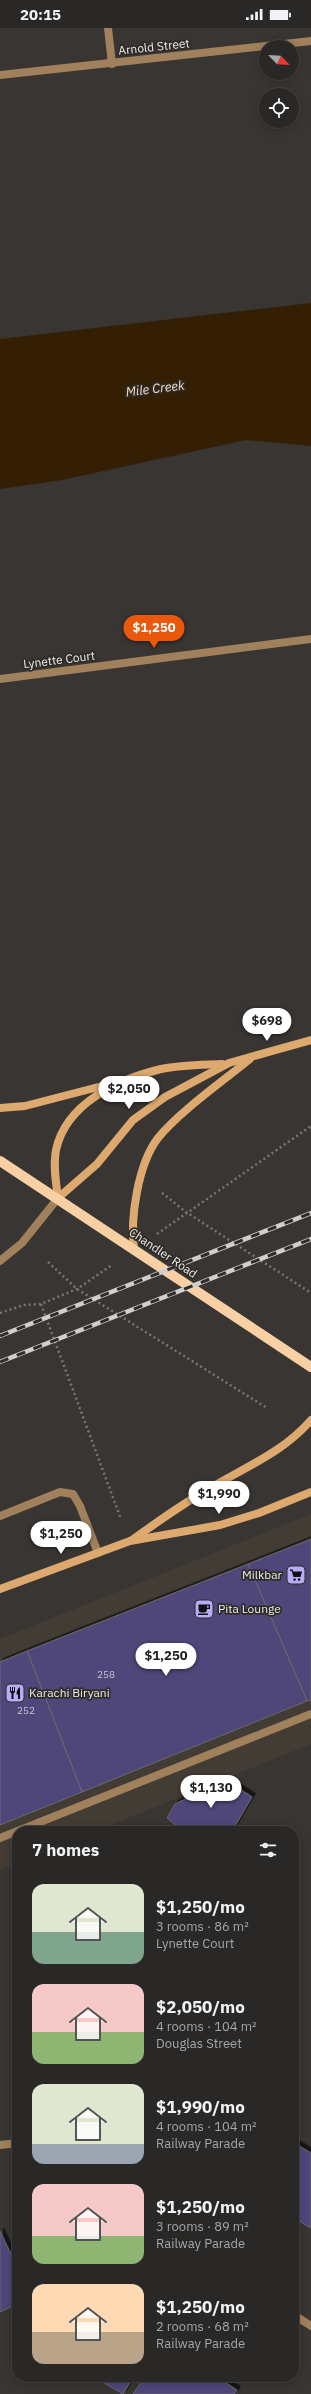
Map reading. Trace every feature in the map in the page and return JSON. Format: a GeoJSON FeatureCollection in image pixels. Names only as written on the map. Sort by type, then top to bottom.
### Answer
{"type":"FeatureCollection","features":[{"type":"Feature","properties":{"kind":"main road"},"geometry":{"type":"LineString","coordinates":[[58,1198],[97,1164],[133,1120],[142,1112],[190,1082],[229,1064],[311,1040]]}},
{"type":"Feature","properties":{"kind":"main road"},"geometry":{"type":"LineString","coordinates":[[134,1249],[133,1222],[139,1184],[145,1164],[158,1138],[254,1056]]}},
{"type":"Feature","properties":{"kind":"main road"},"geometry":{"type":"LineString","coordinates":[[0,1108],[24,1106],[57,1099],[132,1079],[161,1069],[229,1064]]}},
{"type":"Feature","properties":{"kind":"main road"},"geometry":{"type":"LineString","coordinates":[[58,1198],[55,1177],[56,1151],[64,1129],[76,1112],[88,1102],[132,1079]]}},
{"type":"Feature","properties":{"kind":"main road","name":"Chandler Road"},"geometry":{"type":"LineString","coordinates":[[0,1161],[311,1367]]}},
{"type":"Feature","properties":{"kind":"main road"},"geometry":{"type":"LineString","coordinates":[[130,1542],[186,1503],[277,1451],[301,1431],[311,1420]]}},
{"type":"Feature","properties":{"kind":"main road"},"geometry":{"type":"LineString","coordinates":[[0,1589],[98,1552],[130,1542],[220,1525],[259,1513],[311,1492]]}},
{"type":"Feature","properties":{"kind":"street"},"geometry":{"type":"LineString","coordinates":[[108,28],[112,64]]}},
{"type":"Feature","properties":{"kind":"street","name":"Arnold Street"},"geometry":{"type":"LineString","coordinates":[[0,75],[112,64],[311,41]]}},
{"type":"Feature","properties":{"kind":"street","name":"Lynette Court"},"geometry":{"type":"LineString","coordinates":[[0,679],[311,639]]}},
{"type":"Feature","properties":{"kind":"street"},"geometry":{"type":"LineString","coordinates":[[0,1261],[22,1243],[58,1198]]}},
{"type":"Feature","properties":{"kind":"street"},"geometry":{"type":"LineString","coordinates":[[0,1516],[60,1492],[73,1494],[80,1506],[98,1552]]}},
{"type":"Feature","properties":{"kind":"street"},"geometry":{"type":"LineString","coordinates":[[30,1826],[311,1714]]}},
{"type":"Feature","properties":{"kind":"street"},"geometry":{"type":"LineString","coordinates":[[0,1838],[12,1833]]}},
{"type":"Feature","properties":{"kind":"street"},"geometry":{"type":"LineString","coordinates":[[0,2145],[12,2144]]}},
{"type":"Feature","properties":{"kind":"street"},"geometry":{"type":"LineString","coordinates":[[299,2318],[311,2326]]}},
{"type":"Feature","properties":{"kind":"path"},"geometry":{"type":"LineString","coordinates":[[157,1189],[186,1212],[311,1293]]}},
{"type":"Feature","properties":{"kind":"path"},"geometry":{"type":"LineString","coordinates":[[48,1262],[77,1289],[267,1408]]}},
{"type":"Feature","properties":{"kind":"path"},"geometry":{"type":"LineString","coordinates":[[41,1304],[130,1542]]}},
{"type":"Feature","properties":{"kind":"shaded area"},"geometry":{"type":"Polygon","coordinates":[[[311,1514],[311,1744],[108,1826],[12,1826],[12,1865],[0,1870],[0,1639],[311,1514]]]}},
{"type":"Feature","properties":{"kind":"water","name":"Mile Creek"},"geometry":{"type":"Polygon","coordinates":[[[311,303],[311,446],[246,440],[62,480],[0,489],[0,339],[311,303]]]}},
{"type":"Feature","properties":{"kind":"building"},"geometry":{"type":"Polygon","coordinates":[[[311,1539],[311,1700],[307,1701],[248,1564],[311,1539]]]}},
{"type":"Feature","properties":{"kind":"building"},"geometry":{"type":"Polygon","coordinates":[[[248,1564],[307,1701],[82,1792],[27,1651],[248,1564]]]}},
{"type":"Feature","properties":{"kind":"building"},"geometry":{"type":"Polygon","coordinates":[[[27,1651],[82,1792],[0,1825],[0,1662],[27,1651]]]}},
{"type":"Feature","properties":{"kind":"building"},"geometry":{"type":"Polygon","coordinates":[[[226,1780],[252,1797],[235,1826],[177,1826],[167,1818],[175,1804],[226,1780]]]}},
{"type":"Feature","properties":{"kind":"building"},"geometry":{"type":"Polygon","coordinates":[[[299,2146],[311,2153],[311,2228],[299,2221],[299,2146]]]}},
{"type":"Feature","properties":{"kind":"building"},"geometry":{"type":"Polygon","coordinates":[[[0,2231],[12,2256],[12,2306],[0,2312],[0,2231]]]}},
{"type":"Feature","properties":{"kind":"building"},"geometry":{"type":"Polygon","coordinates":[[[103,2382],[130,2382],[123,2394],[103,2382]]]}},
{"type":"Feature","properties":{"kind":"building"},"geometry":{"type":"Polygon","coordinates":[[[141,2382],[225,2382],[237,2390],[234,2394],[133,2394],[141,2382]]]}},
{"type":"Feature","properties":{"kind":"railway"},"geometry":{"type":"LineString","coordinates":[[0,1336],[311,1213]]}},
{"type":"Feature","properties":{"kind":"railway"},"geometry":{"type":"LineString","coordinates":[[0,1362],[311,1239]]}},
{"type":"Feature","properties":{"kind":"place","name":"Milkbar"},"geometry":{"type":"Point","coordinates":[296,1575]}},
{"type":"Feature","properties":{"kind":"place","name":"Pita Lounge"},"geometry":{"type":"Point","coordinates":[204,1609]}},
{"type":"Feature","properties":{"kind":"place","name":"Karachi Biryani"},"geometry":{"type":"Point","coordinates":[15,1693]}}]}
